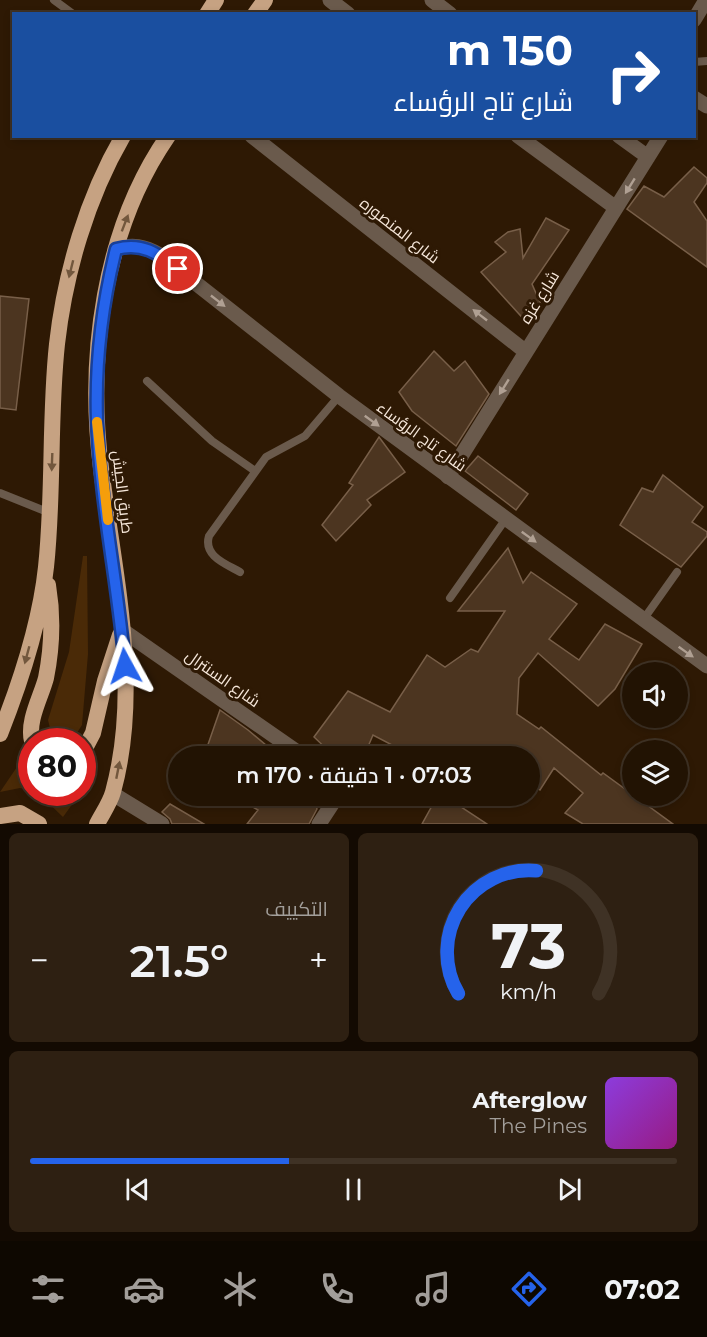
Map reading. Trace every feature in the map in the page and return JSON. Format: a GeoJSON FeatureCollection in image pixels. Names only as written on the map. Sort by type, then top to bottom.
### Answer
{"type":"FeatureCollection","features":[{"type":"Feature","properties":{"kind":"highway"},"geometry":{"type":"LineString","coordinates":[[0,734],[26,657],[46,569],[54,385],[64,301],[86,219],[122,138]]}},
{"type":"Feature","properties":{"kind":"highway","name":"طريق الجيش"},"geometry":{"type":"LineString","coordinates":[[97,824],[113,794],[123,740],[126,685],[122,630],[97,422],[100,334],[106,291],[116,249],[132,204],[167,138]]}},
{"type":"Feature","properties":{"kind":"highway"},"geometry":{"type":"LineString","coordinates":[[31,728],[50,656],[51,612],[46,569]]}},
{"type":"Feature","properties":{"kind":"highway"},"geometry":{"type":"LineString","coordinates":[[94,728],[105,681],[122,630]]}},
{"type":"Feature","properties":{"kind":"highway"},"geometry":{"type":"LineString","coordinates":[[0,816],[20,813],[39,824]]}},
{"type":"Feature","properties":{"kind":"street"},"geometry":{"type":"LineString","coordinates":[[330,0],[345,12]]}},
{"type":"Feature","properties":{"kind":"street"},"geometry":{"type":"LineString","coordinates":[[432,0],[447,12]]}},
{"type":"Feature","properties":{"kind":"street"},"geometry":{"type":"LineString","coordinates":[[696,17],[706,0]]}},
{"type":"Feature","properties":{"kind":"street","name":"شارع المنصوره"},"geometry":{"type":"LineString","coordinates":[[255,138],[526,352]]}},
{"type":"Feature","properties":{"kind":"street"},"geometry":{"type":"LineString","coordinates":[[521,138],[616,208]]}},
{"type":"Feature","properties":{"kind":"street"},"geometry":{"type":"LineString","coordinates":[[622,138],[648,157]]}},
{"type":"Feature","properties":{"kind":"street","name":"شارع غزه"},"geometry":{"type":"LineString","coordinates":[[448,477],[660,138]]}},
{"type":"Feature","properties":{"kind":"street","name":"شارع تاج الرؤساء"},"geometry":{"type":"LineString","coordinates":[[116,249],[130,245],[146,247],[160,255],[339,396],[642,621],[707,666]]}},
{"type":"Feature","properties":{"kind":"street","name":"شارع السنترال"},"geometry":{"type":"LineString","coordinates":[[122,630],[289,746]]}},
{"type":"Feature","properties":{"kind":"street"},"geometry":{"type":"LineString","coordinates":[[113,794],[162,824]]}},
{"type":"Feature","properties":{"kind":"street"},"geometry":{"type":"LineString","coordinates":[[320,824],[331,806]]}},
{"type":"Feature","properties":{"kind":"lane"},"geometry":{"type":"LineString","coordinates":[[54,0],[70,12]]}},
{"type":"Feature","properties":{"kind":"lane"},"geometry":{"type":"LineString","coordinates":[[147,381],[207,437],[255,471]]}},
{"type":"Feature","properties":{"kind":"lane"},"geometry":{"type":"LineString","coordinates":[[240,572],[211,554],[207,542],[255,471],[272,452],[305,436],[339,396]]}},
{"type":"Feature","properties":{"kind":"lane"},"geometry":{"type":"LineString","coordinates":[[0,493],[50,513]]}},
{"type":"Feature","properties":{"kind":"lane"},"geometry":{"type":"LineString","coordinates":[[450,598],[505,520]]}},
{"type":"Feature","properties":{"kind":"lane"},"geometry":{"type":"LineString","coordinates":[[642,621],[678,572]]}},
{"type":"Feature","properties":{"kind":"shaded area"},"geometry":{"type":"Polygon","coordinates":[[[83,556],[87,556],[88,654],[82,725],[80,728],[50,728],[48,720],[69,652],[83,556]]]}},
{"type":"Feature","properties":{"kind":"shaded area"},"geometry":{"type":"Polygon","coordinates":[[[17,767],[18,788],[0,792],[17,767]]]}},
{"type":"Feature","properties":{"kind":"shaded area"},"geometry":{"type":"Polygon","coordinates":[[[52,806],[71,806],[63,817],[52,806]]]}},
{"type":"Feature","properties":{"kind":"building"},"geometry":{"type":"Polygon","coordinates":[[[694,167],[707,178],[707,183],[694,202],[707,221],[707,267],[627,209],[644,186],[664,197],[694,167]]]}},
{"type":"Feature","properties":{"kind":"building"},"geometry":{"type":"Polygon","coordinates":[[[546,218],[569,230],[532,284],[542,307],[529,325],[481,272],[506,252],[495,242],[508,232],[520,229],[523,258],[546,218]]]}},
{"type":"Feature","properties":{"kind":"building"},"geometry":{"type":"Polygon","coordinates":[[[0,296],[29,299],[16,410],[0,408],[0,296]]]}},
{"type":"Feature","properties":{"kind":"building"},"geometry":{"type":"Polygon","coordinates":[[[434,351],[454,371],[465,361],[489,394],[456,446],[412,411],[399,392],[434,351]]]}},
{"type":"Feature","properties":{"kind":"building"},"geometry":{"type":"Polygon","coordinates":[[[379,437],[405,472],[367,500],[371,505],[336,541],[322,525],[353,485],[349,483],[379,437]]]}},
{"type":"Feature","properties":{"kind":"building"},"geometry":{"type":"Polygon","coordinates":[[[478,456],[528,494],[516,510],[465,471],[478,456]]]}},
{"type":"Feature","properties":{"kind":"building"},"geometry":{"type":"Polygon","coordinates":[[[663,475],[703,507],[692,522],[707,532],[707,536],[681,567],[620,525],[642,488],[653,492],[663,475]]]}},
{"type":"Feature","properties":{"kind":"building"},"geometry":{"type":"Polygon","coordinates":[[[508,548],[523,583],[531,572],[577,604],[549,639],[579,660],[605,624],[642,644],[631,662],[622,662],[622,677],[615,689],[598,706],[538,653],[519,678],[517,714],[539,729],[541,727],[601,775],[603,773],[622,787],[622,806],[648,806],[673,824],[583,824],[565,813],[583,793],[554,768],[540,790],[540,746],[394,746],[373,735],[368,746],[323,746],[314,737],[348,691],[390,712],[427,655],[445,667],[471,649],[478,652],[505,611],[458,611],[508,548]]]}},
{"type":"Feature","properties":{"kind":"building"},"geometry":{"type":"Polygon","coordinates":[[[220,710],[267,746],[207,746],[220,710]]]}},
{"type":"Feature","properties":{"kind":"building"},"geometry":{"type":"Polygon","coordinates":[[[168,806],[173,806],[204,824],[172,824],[162,812],[168,806]]]}},
{"type":"Feature","properties":{"kind":"building"},"geometry":{"type":"Polygon","coordinates":[[[251,806],[316,806],[317,809],[309,824],[247,824],[258,810],[251,806]]]}},
{"type":"Feature","properties":{"kind":"building"},"geometry":{"type":"Polygon","coordinates":[[[432,806],[460,806],[487,824],[422,824],[432,806]]]}},
{"type":"Feature","properties":{"kind":"slow traffic"},"geometry":{"type":"LineString","coordinates":[[97,422],[100,466],[108,520]]}},
{"type":"Feature","properties":{"kind":"route"},"geometry":{"type":"LineString","coordinates":[[125,666],[100,466],[97,422],[100,334],[106,291],[116,249],[130,245],[146,247],[178,269]]}}]}
